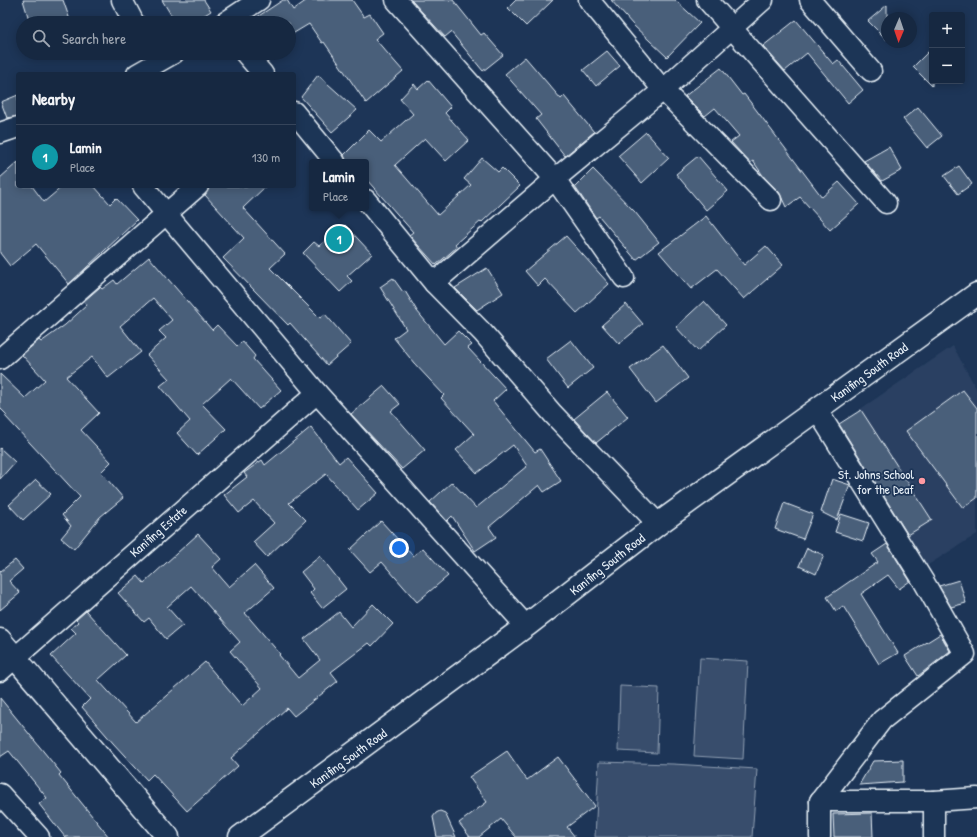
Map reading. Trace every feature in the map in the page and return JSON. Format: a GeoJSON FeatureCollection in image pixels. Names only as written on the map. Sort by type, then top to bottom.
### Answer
{"type":"FeatureCollection","features":[{"type":"Feature","properties":{"kind":"street"},"geometry":{"type":"LineString","coordinates":[[122,0],[130,16]]}},
{"type":"Feature","properties":{"kind":"street"},"geometry":{"type":"LineString","coordinates":[[235,16],[259,0]]}},
{"type":"Feature","properties":{"kind":"street"},"geometry":{"type":"LineString","coordinates":[[396,0],[554,179],[624,278]]}},
{"type":"Feature","properties":{"kind":"street"},"geometry":{"type":"LineString","coordinates":[[588,0],[663,90],[771,200]]}},
{"type":"Feature","properties":{"kind":"street"},"geometry":{"type":"LineString","coordinates":[[707,0],[886,203]]}},
{"type":"Feature","properties":{"kind":"street"},"geometry":{"type":"LineString","coordinates":[[434,283],[554,179],[663,90],[763,0]]}},
{"type":"Feature","properties":{"kind":"street"},"geometry":{"type":"LineString","coordinates":[[810,0],[871,71]]}},
{"type":"Feature","properties":{"kind":"street"},"geometry":{"type":"LineString","coordinates":[[138,72],[152,60]]}},
{"type":"Feature","properties":{"kind":"street"},"geometry":{"type":"LineString","coordinates":[[251,60],[261,72]]}},
{"type":"Feature","properties":{"kind":"street"},"geometry":{"type":"LineString","coordinates":[[296,114],[333,159]]}},
{"type":"Feature","properties":{"kind":"street"},"geometry":{"type":"LineString","coordinates":[[0,133],[16,129]]}},
{"type":"Feature","properties":{"kind":"street"},"geometry":{"type":"LineString","coordinates":[[145,188],[317,393],[526,626]]}},
{"type":"Feature","properties":{"kind":"street"},"geometry":{"type":"LineString","coordinates":[[0,359],[196,188]]}},
{"type":"Feature","properties":{"kind":"street"},"geometry":{"type":"LineString","coordinates":[[369,204],[434,283],[483,333],[553,414],[658,524]]}},
{"type":"Feature","properties":{"kind":"street","name":"Kanifing South Road"},"geometry":{"type":"LineString","coordinates":[[240,837],[526,626],[658,524],[977,294]]}},
{"type":"Feature","properties":{"kind":"street","name":"Kanifing Estate"},"geometry":{"type":"LineString","coordinates":[[7,664],[317,393]]}},
{"type":"Feature","properties":{"kind":"street"},"geometry":{"type":"LineString","coordinates":[[817,410],[924,582],[965,654],[882,720],[820,801],[820,837]]}},
{"type":"Feature","properties":{"kind":"street"},"geometry":{"type":"LineString","coordinates":[[0,640],[7,664],[168,837]]}},
{"type":"Feature","properties":{"kind":"street"},"geometry":{"type":"LineString","coordinates":[[0,794],[39,837]]}},
{"type":"Feature","properties":{"kind":"street"},"geometry":{"type":"LineString","coordinates":[[820,801],[934,801],[977,798]]}},
{"type":"Feature","properties":{"kind":"street"},"geometry":{"type":"LineString","coordinates":[[934,801],[934,837]]}},
{"type":"Feature","properties":{"kind":"shaded area","name":"St. Johns School for the Deaf"},"geometry":{"type":"Polygon","coordinates":[[[953,346],[977,390],[977,534],[920,570],[834,427],[953,346]]]}},
{"type":"Feature","properties":{"kind":"shaded area"},"geometry":{"type":"Polygon","coordinates":[[[700,658],[748,661],[743,759],[694,756],[700,658]]]}},
{"type":"Feature","properties":{"kind":"shaded area"},"geometry":{"type":"Polygon","coordinates":[[[620,686],[659,688],[657,753],[618,751],[620,686]]]}},
{"type":"Feature","properties":{"kind":"shaded area"},"geometry":{"type":"Polygon","coordinates":[[[599,762],[673,764],[757,769],[752,837],[595,837],[599,762]]]}},
{"type":"Feature","properties":{"kind":"building"},"geometry":{"type":"Polygon","coordinates":[[[23,0],[63,0],[69,16],[28,16],[23,0]]]}},
{"type":"Feature","properties":{"kind":"building"},"geometry":{"type":"Polygon","coordinates":[[[162,0],[204,0],[211,11],[203,16],[172,16],[162,0]]]}},
{"type":"Feature","properties":{"kind":"building"},"geometry":{"type":"Polygon","coordinates":[[[283,0],[287,0],[293,10],[307,0],[352,0],[364,17],[370,14],[383,33],[375,39],[403,71],[366,103],[324,42],[322,43],[309,24],[296,32],[296,16],[259,16],[283,0]]]}},
{"type":"Feature","properties":{"kind":"building"},"geometry":{"type":"Polygon","coordinates":[[[411,0],[453,0],[481,35],[484,33],[503,55],[483,71],[451,32],[445,37],[411,0]]]}},
{"type":"Feature","properties":{"kind":"building"},"geometry":{"type":"Polygon","coordinates":[[[516,0],[553,0],[526,26],[508,8],[516,0]]]}},
{"type":"Feature","properties":{"kind":"building"},"geometry":{"type":"Polygon","coordinates":[[[611,0],[675,0],[700,23],[667,57],[633,25],[611,0]]]}},
{"type":"Feature","properties":{"kind":"building"},"geometry":{"type":"Polygon","coordinates":[[[887,5],[887,12],[881,12],[881,34],[868,21],[887,5]]]}},
{"type":"Feature","properties":{"kind":"building"},"geometry":{"type":"Polygon","coordinates":[[[796,20],[833,64],[838,60],[863,90],[848,103],[807,53],[785,71],[763,46],[796,20]]]}},
{"type":"Feature","properties":{"kind":"building"},"geometry":{"type":"Polygon","coordinates":[[[607,51],[620,66],[596,86],[583,70],[607,51]]]}},
{"type":"Feature","properties":{"kind":"building"},"geometry":{"type":"Polygon","coordinates":[[[929,51],[929,83],[913,67],[929,51]]]}},
{"type":"Feature","properties":{"kind":"building"},"geometry":{"type":"Polygon","coordinates":[[[525,57],[561,99],[564,96],[594,132],[565,156],[536,119],[541,115],[505,74],[525,57]]]}},
{"type":"Feature","properties":{"kind":"building"},"geometry":{"type":"Polygon","coordinates":[[[721,68],[742,95],[744,94],[822,197],[839,182],[859,204],[830,230],[800,197],[786,207],[779,192],[764,177],[753,161],[750,163],[731,142],[739,136],[715,108],[705,116],[685,96],[721,68]]]}},
{"type":"Feature","properties":{"kind":"building"},"geometry":{"type":"Polygon","coordinates":[[[318,75],[357,110],[332,132],[301,97],[318,75]]]}},
{"type":"Feature","properties":{"kind":"building"},"geometry":{"type":"Polygon","coordinates":[[[428,80],[451,107],[445,113],[469,140],[446,161],[425,138],[395,165],[438,215],[471,185],[464,179],[482,158],[498,172],[502,168],[520,186],[482,222],[481,221],[455,244],[457,247],[436,265],[409,235],[413,232],[369,182],[369,159],[345,159],[344,155],[369,130],[381,142],[413,114],[400,99],[414,84],[418,89],[428,80]]]}},
{"type":"Feature","properties":{"kind":"building"},"geometry":{"type":"Polygon","coordinates":[[[16,96],[16,116],[7,118],[1,102],[16,96]]]}},
{"type":"Feature","properties":{"kind":"building"},"geometry":{"type":"Polygon","coordinates":[[[918,107],[942,136],[927,148],[903,119],[918,107]]]}},
{"type":"Feature","properties":{"kind":"building"},"geometry":{"type":"Polygon","coordinates":[[[646,132],[669,158],[642,183],[618,156],[646,132]]]}},
{"type":"Feature","properties":{"kind":"building"},"geometry":{"type":"Polygon","coordinates":[[[889,147],[902,170],[882,181],[864,161],[889,147]]]}},
{"type":"Feature","properties":{"kind":"building"},"geometry":{"type":"Polygon","coordinates":[[[698,156],[728,191],[706,210],[676,174],[698,156]]]}},
{"type":"Feature","properties":{"kind":"building"},"geometry":{"type":"Polygon","coordinates":[[[16,164],[16,188],[34,188],[44,202],[61,188],[96,188],[110,204],[116,198],[137,220],[69,284],[36,244],[10,266],[0,253],[0,178],[16,164]]]}},
{"type":"Feature","properties":{"kind":"building"},"geometry":{"type":"Polygon","coordinates":[[[959,166],[972,184],[958,194],[944,176],[959,166]]]}},
{"type":"Feature","properties":{"kind":"building"},"geometry":{"type":"Polygon","coordinates":[[[593,169],[635,212],[659,242],[636,260],[599,216],[596,218],[575,187],[593,169]]]}},
{"type":"Feature","properties":{"kind":"building"},"geometry":{"type":"Polygon","coordinates":[[[208,188],[264,188],[243,208],[285,254],[270,268],[320,318],[325,314],[351,344],[327,365],[290,323],[288,325],[223,258],[244,238],[205,195],[208,188]]]}},
{"type":"Feature","properties":{"kind":"building"},"geometry":{"type":"Polygon","coordinates":[[[706,216],[744,265],[766,246],[783,265],[744,299],[717,269],[691,289],[659,252],[706,216]]]}},
{"type":"Feature","properties":{"kind":"building"},"geometry":{"type":"Polygon","coordinates":[[[345,225],[372,254],[347,276],[352,281],[340,292],[303,253],[314,242],[319,246],[345,225]]]}},
{"type":"Feature","properties":{"kind":"building"},"geometry":{"type":"Polygon","coordinates":[[[566,236],[609,284],[577,313],[545,279],[538,286],[525,271],[566,236]]]}},
{"type":"Feature","properties":{"kind":"building"},"geometry":{"type":"Polygon","coordinates":[[[149,257],[212,330],[217,325],[237,346],[242,341],[255,356],[253,359],[281,390],[259,409],[231,378],[202,404],[226,429],[197,455],[177,433],[190,421],[160,386],[169,379],[147,355],[166,338],[159,331],[172,320],[153,298],[120,326],[141,352],[108,378],[92,357],[66,377],[99,413],[81,430],[111,462],[101,472],[123,498],[100,517],[74,549],[61,538],[71,526],[62,515],[80,497],[5,416],[7,415],[0,408],[0,374],[25,398],[45,380],[22,355],[39,340],[41,342],[65,325],[87,305],[84,301],[100,287],[102,289],[114,280],[117,284],[149,257]]]}},
{"type":"Feature","properties":{"kind":"building"},"geometry":{"type":"Polygon","coordinates":[[[487,268],[503,293],[477,310],[455,288],[487,268]]]}},
{"type":"Feature","properties":{"kind":"building"},"geometry":{"type":"Polygon","coordinates":[[[393,278],[403,292],[405,291],[417,311],[444,344],[458,331],[472,345],[468,348],[506,389],[493,401],[535,452],[540,449],[561,481],[544,492],[539,485],[489,527],[496,537],[475,551],[452,516],[447,521],[430,502],[452,482],[476,508],[527,466],[513,445],[477,473],[456,450],[474,434],[441,398],[444,395],[414,363],[394,338],[406,329],[380,287],[393,278]]]}},
{"type":"Feature","properties":{"kind":"building"},"geometry":{"type":"Polygon","coordinates":[[[704,301],[726,325],[698,351],[676,327],[704,301]]]}},
{"type":"Feature","properties":{"kind":"building"},"geometry":{"type":"Polygon","coordinates":[[[626,304],[643,324],[619,344],[602,325],[626,304]]]}},
{"type":"Feature","properties":{"kind":"building"},"geometry":{"type":"Polygon","coordinates":[[[571,340],[593,368],[568,388],[546,359],[571,340]]]}},
{"type":"Feature","properties":{"kind":"building"},"geometry":{"type":"Polygon","coordinates":[[[663,345],[688,378],[656,403],[630,369],[663,345]]]}},
{"type":"Feature","properties":{"kind":"building"},"geometry":{"type":"Polygon","coordinates":[[[384,386],[400,404],[391,411],[425,450],[402,469],[351,414],[384,386]]]}},
{"type":"Feature","properties":{"kind":"building"},"geometry":{"type":"Polygon","coordinates":[[[963,390],[977,408],[977,498],[963,508],[906,431],[963,390]]]}},
{"type":"Feature","properties":{"kind":"building"},"geometry":{"type":"Polygon","coordinates":[[[607,392],[628,417],[596,443],[574,419],[607,392]]]}},
{"type":"Feature","properties":{"kind":"building"},"geometry":{"type":"Polygon","coordinates":[[[861,410],[932,520],[908,535],[839,424],[861,410]]]}},
{"type":"Feature","properties":{"kind":"building"},"geometry":{"type":"Polygon","coordinates":[[[311,427],[339,463],[346,457],[378,493],[358,510],[326,474],[289,503],[306,520],[267,557],[253,542],[274,523],[254,501],[239,513],[224,495],[247,477],[244,473],[262,460],[265,465],[311,427]]]}},
{"type":"Feature","properties":{"kind":"building"},"geometry":{"type":"Polygon","coordinates":[[[0,448],[15,462],[0,479],[0,448]]]}},
{"type":"Feature","properties":{"kind":"building"},"geometry":{"type":"Polygon","coordinates":[[[832,479],[850,485],[837,520],[821,512],[832,479]]]}},
{"type":"Feature","properties":{"kind":"building"},"geometry":{"type":"Polygon","coordinates":[[[36,480],[51,494],[23,520],[9,505],[36,480]]]}},
{"type":"Feature","properties":{"kind":"building"},"geometry":{"type":"Polygon","coordinates":[[[784,503],[813,514],[803,539],[775,529],[784,503]]]}},
{"type":"Feature","properties":{"kind":"building"},"geometry":{"type":"Polygon","coordinates":[[[841,514],[869,523],[863,541],[835,532],[841,514]]]}},
{"type":"Feature","properties":{"kind":"building"},"geometry":{"type":"Polygon","coordinates":[[[381,521],[413,556],[423,548],[448,576],[417,602],[382,562],[370,572],[350,550],[381,521]]]}},
{"type":"Feature","properties":{"kind":"building"},"geometry":{"type":"Polygon","coordinates":[[[198,534],[221,559],[212,567],[229,587],[254,565],[274,588],[245,613],[280,654],[279,655],[298,678],[320,660],[304,639],[339,612],[351,627],[373,604],[393,624],[372,646],[369,643],[331,672],[338,681],[294,716],[287,708],[231,758],[238,766],[187,811],[153,774],[147,780],[113,743],[82,707],[90,699],[51,656],[76,633],[71,628],[78,622],[76,620],[86,611],[126,655],[98,680],[136,722],[205,662],[242,706],[262,688],[230,651],[240,642],[191,586],[167,607],[183,625],[166,639],[149,618],[144,622],[118,593],[138,576],[144,583],[198,534]]]}},
{"type":"Feature","properties":{"kind":"building"},"geometry":{"type":"Polygon","coordinates":[[[887,544],[910,581],[899,589],[888,575],[861,594],[898,653],[879,664],[843,606],[836,611],[827,597],[878,562],[872,554],[887,544]]]}},
{"type":"Feature","properties":{"kind":"building"},"geometry":{"type":"Polygon","coordinates":[[[807,548],[824,555],[816,574],[799,566],[807,548]]]}},
{"type":"Feature","properties":{"kind":"building"},"geometry":{"type":"Polygon","coordinates":[[[320,556],[346,589],[322,608],[310,593],[314,589],[301,572],[320,556]]]}},
{"type":"Feature","properties":{"kind":"building"},"geometry":{"type":"Polygon","coordinates":[[[15,560],[23,569],[9,581],[20,593],[0,610],[0,570],[1,571],[15,560]]]}},
{"type":"Feature","properties":{"kind":"building"},"geometry":{"type":"Polygon","coordinates":[[[959,580],[966,603],[951,607],[939,586],[959,580]]]}},
{"type":"Feature","properties":{"kind":"building"},"geometry":{"type":"Polygon","coordinates":[[[940,634],[950,651],[918,676],[905,656],[940,634]]]}},
{"type":"Feature","properties":{"kind":"building"},"geometry":{"type":"Polygon","coordinates":[[[0,698],[61,773],[59,775],[109,837],[65,837],[39,804],[47,798],[9,751],[0,757],[0,698]]]}},
{"type":"Feature","properties":{"kind":"building"},"geometry":{"type":"Polygon","coordinates":[[[507,751],[527,780],[558,757],[595,806],[567,827],[575,837],[516,837],[501,819],[479,837],[470,837],[459,823],[487,802],[469,777],[507,751]]]}},
{"type":"Feature","properties":{"kind":"building"},"geometry":{"type":"Polygon","coordinates":[[[903,760],[903,782],[859,785],[873,761],[903,760]]]}},
{"type":"Feature","properties":{"kind":"building"},"geometry":{"type":"Polygon","coordinates":[[[440,811],[445,813],[456,837],[437,837],[433,817],[440,811]]]}},
{"type":"Feature","properties":{"kind":"building"},"geometry":{"type":"Polygon","coordinates":[[[872,813],[873,837],[834,837],[833,814],[872,813]]]}},
{"type":"Feature","properties":{"kind":"place","name":"Lamin"},"geometry":{"type":"Point","coordinates":[339,239]}},
{"type":"Feature","properties":{"kind":"place","name":"St. Johns School for the Deaf"},"geometry":{"type":"Point","coordinates":[922,481]}}]}
